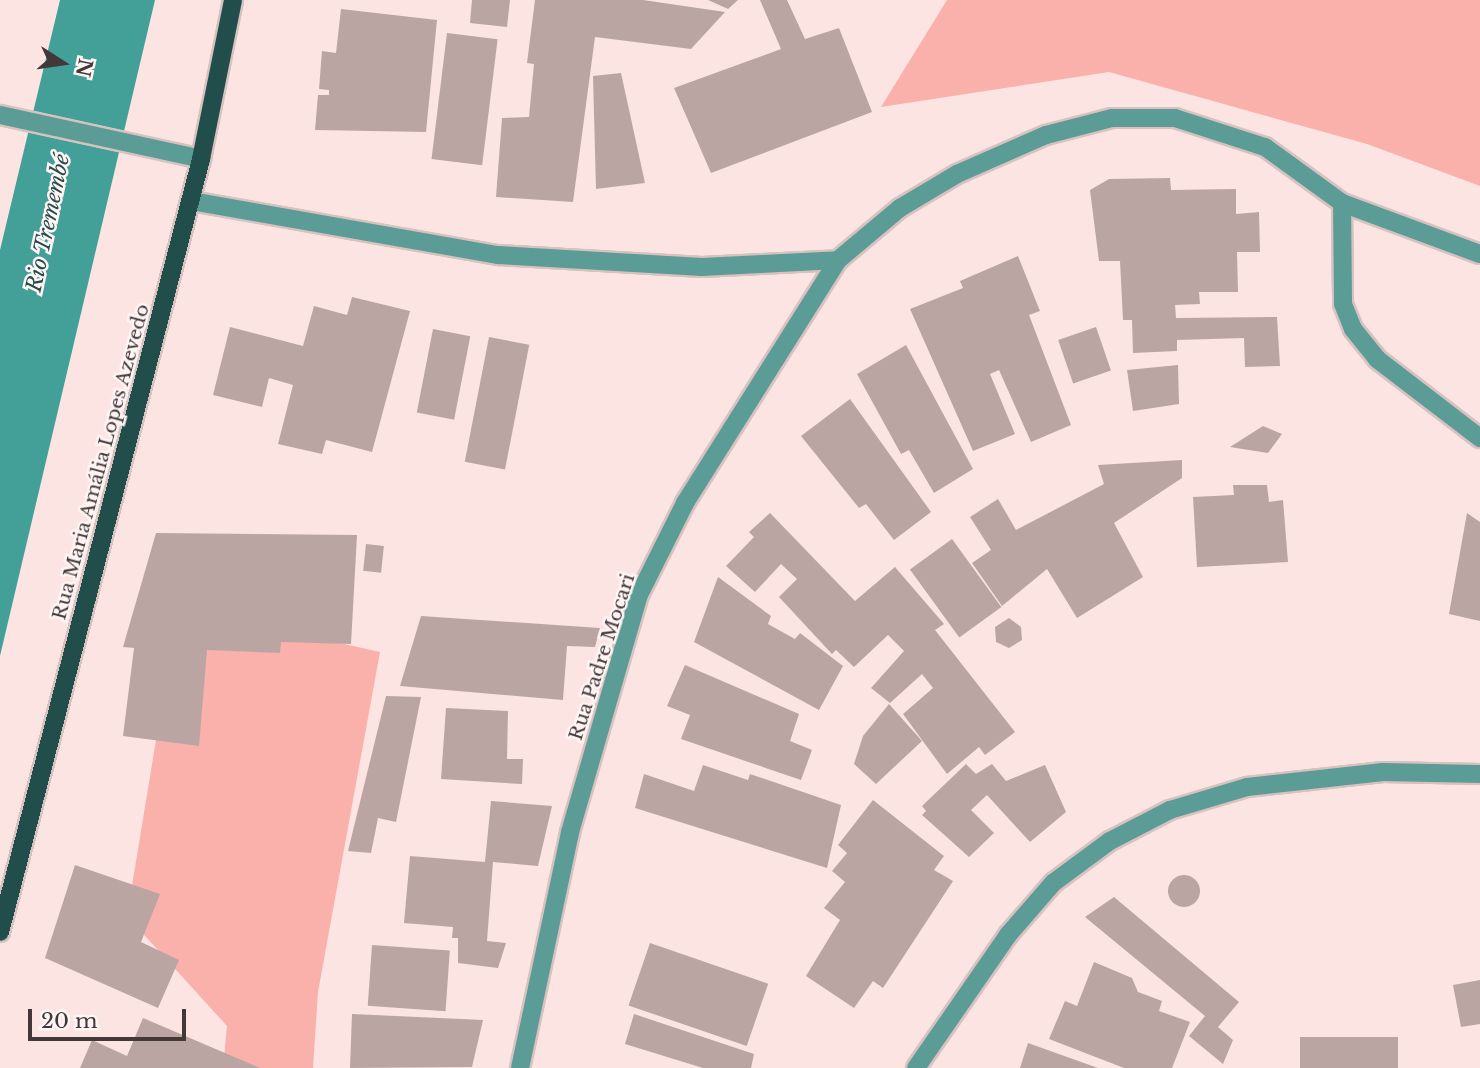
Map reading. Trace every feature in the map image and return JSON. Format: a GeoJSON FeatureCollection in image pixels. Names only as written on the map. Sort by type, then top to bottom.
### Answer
{"type":"FeatureCollection","features":[{"type":"Feature","properties":{"kind":"main road","name":"Rua Maria Amália Lopes Azevedo"},"geometry":{"type":"LineString","coordinates":[[0,932],[191,201],[233,0]]}},
{"type":"Feature","properties":{"kind":"street"},"geometry":{"type":"LineString","coordinates":[[0,115],[104,135],[201,159]]}},
{"type":"Feature","properties":{"kind":"street","name":"Rua Padre Mocari"},"geometry":{"type":"LineString","coordinates":[[520,1068],[570,832],[639,595],[685,503],[838,260],[900,208],[957,174],[1046,135],[1112,118],[1175,118],[1220,129],[1265,147],[1342,203],[1480,254]]}},
{"type":"Feature","properties":{"kind":"street"},"geometry":{"type":"LineString","coordinates":[[191,201],[498,255],[702,267],[838,260]]}},
{"type":"Feature","properties":{"kind":"street"},"geometry":{"type":"LineString","coordinates":[[1342,203],[1343,304],[1353,330],[1377,359],[1480,438]]}},
{"type":"Feature","properties":{"kind":"street"},"geometry":{"type":"LineString","coordinates":[[916,1068],[1008,935],[1054,883],[1110,841],[1170,810],[1247,787],[1383,772],[1480,775]]}},
{"type":"Feature","properties":{"kind":"shaded area"},"geometry":{"type":"Polygon","coordinates":[[[947,0],[1480,0],[1480,186],[1367,144],[1109,72],[881,107],[947,0]]]}},
{"type":"Feature","properties":{"kind":"shaded area"},"geometry":{"type":"Polygon","coordinates":[[[178,607],[380,652],[318,992],[313,1068],[223,1068],[227,1026],[127,916],[178,607]]]}},
{"type":"Feature","properties":{"kind":"water","name":"Rio Tremembé"},"geometry":{"type":"Polygon","coordinates":[[[60,0],[155,0],[0,656],[0,250],[60,0]]]}},
{"type":"Feature","properties":{"kind":"building"},"geometry":{"type":"Polygon","coordinates":[[[472,0],[510,0],[507,27],[470,23],[472,0]]]}},
{"type":"Feature","properties":{"kind":"building"},"geometry":{"type":"Polygon","coordinates":[[[535,0],[643,0],[725,12],[691,49],[595,37],[573,202],[496,197],[502,118],[529,117],[534,64],[527,63],[535,0]]]}},
{"type":"Feature","properties":{"kind":"building"},"geometry":{"type":"Polygon","coordinates":[[[708,0],[738,0],[728,9],[708,0]]]}},
{"type":"Feature","properties":{"kind":"building"},"geometry":{"type":"Polygon","coordinates":[[[760,0],[787,0],[805,39],[839,28],[872,112],[711,173],[674,88],[781,49],[760,0]]]}},
{"type":"Feature","properties":{"kind":"building"},"geometry":{"type":"Polygon","coordinates":[[[341,9],[437,20],[426,132],[315,130],[318,95],[329,95],[329,90],[319,89],[322,51],[336,53],[341,9]]]}},
{"type":"Feature","properties":{"kind":"building"},"geometry":{"type":"Polygon","coordinates":[[[447,33],[498,39],[482,165],[432,159],[447,33]]]}},
{"type":"Feature","properties":{"kind":"building"},"geometry":{"type":"Polygon","coordinates":[[[621,73],[645,183],[596,189],[593,76],[621,73]]]}},
{"type":"Feature","properties":{"kind":"building"},"geometry":{"type":"Polygon","coordinates":[[[1170,178],[1171,190],[1236,189],[1236,214],[1259,212],[1260,252],[1237,252],[1238,292],[1199,292],[1200,304],[1175,305],[1176,318],[1277,317],[1280,366],[1245,367],[1244,338],[1177,340],[1177,351],[1133,353],[1132,320],[1123,320],[1120,261],[1099,261],[1090,190],[1109,179],[1170,178]]]}},
{"type":"Feature","properties":{"kind":"building"},"geometry":{"type":"Polygon","coordinates":[[[1018,256],[1040,311],[1029,315],[1071,425],[1031,442],[999,370],[990,374],[1015,434],[973,451],[910,309],[963,288],[960,281],[1018,256]]]}},
{"type":"Feature","properties":{"kind":"building"},"geometry":{"type":"Polygon","coordinates":[[[352,297],[410,311],[372,452],[326,440],[322,454],[278,444],[293,385],[269,378],[262,407],[213,395],[230,327],[303,346],[314,306],[347,315],[352,297]]]}},
{"type":"Feature","properties":{"kind":"building"},"geometry":{"type":"Polygon","coordinates":[[[1096,327],[1111,370],[1073,384],[1058,340],[1096,327]]]}},
{"type":"Feature","properties":{"kind":"building"},"geometry":{"type":"Polygon","coordinates":[[[433,329],[470,336],[454,420],[417,412],[433,329]]]}},
{"type":"Feature","properties":{"kind":"building"},"geometry":{"type":"Polygon","coordinates":[[[489,337],[529,345],[505,469],[465,462],[489,337]]]}},
{"type":"Feature","properties":{"kind":"building"},"geometry":{"type":"Polygon","coordinates":[[[906,345],[973,469],[934,493],[909,450],[901,454],[857,374],[906,345]]]}},
{"type":"Feature","properties":{"kind":"building"},"geometry":{"type":"Polygon","coordinates":[[[1178,365],[1179,404],[1133,411],[1127,370],[1178,365]]]}},
{"type":"Feature","properties":{"kind":"building"},"geometry":{"type":"Polygon","coordinates":[[[850,399],[931,512],[894,540],[866,504],[859,508],[801,436],[850,399]]]}},
{"type":"Feature","properties":{"kind":"building"},"geometry":{"type":"Polygon","coordinates":[[[1263,426],[1282,434],[1268,453],[1230,447],[1263,426]]]}},
{"type":"Feature","properties":{"kind":"building"},"geometry":{"type":"Polygon","coordinates":[[[1182,460],[1182,478],[1114,523],[1143,577],[1077,618],[1047,569],[1002,606],[972,563],[991,550],[970,517],[998,499],[1016,530],[1104,484],[1098,465],[1182,460]]]}},
{"type":"Feature","properties":{"kind":"building"},"geometry":{"type":"Polygon","coordinates":[[[1233,485],[1267,485],[1269,502],[1283,500],[1288,562],[1197,567],[1193,497],[1234,495],[1233,485]]]}},
{"type":"Feature","properties":{"kind":"building"},"geometry":{"type":"Polygon","coordinates":[[[770,513],[855,601],[895,567],[944,624],[935,630],[1015,732],[985,755],[979,747],[947,774],[903,714],[933,688],[922,674],[890,703],[871,688],[904,651],[888,635],[854,667],[836,650],[832,654],[779,597],[797,579],[781,564],[755,592],[726,566],[754,537],[749,532],[770,513]]]}},
{"type":"Feature","properties":{"kind":"building"},"geometry":{"type":"Polygon","coordinates":[[[1467,513],[1480,522],[1480,621],[1449,614],[1467,513]]]}},
{"type":"Feature","properties":{"kind":"building"},"geometry":{"type":"Polygon","coordinates":[[[156,533],[357,535],[351,644],[281,642],[280,653],[207,650],[199,746],[123,736],[134,648],[123,647],[156,533]]]}},
{"type":"Feature","properties":{"kind":"building"},"geometry":{"type":"Polygon","coordinates":[[[952,539],[1001,607],[959,638],[910,570],[952,539]]]}},
{"type":"Feature","properties":{"kind":"building"},"geometry":{"type":"Polygon","coordinates":[[[366,544],[384,546],[381,573],[363,571],[366,544]]]}},
{"type":"Feature","properties":{"kind":"building"},"geometry":{"type":"Polygon","coordinates":[[[718,577],[771,616],[768,624],[795,639],[800,633],[843,666],[819,710],[694,642],[718,577]]]}},
{"type":"Feature","properties":{"kind":"building"},"geometry":{"type":"Polygon","coordinates":[[[421,616],[600,628],[595,647],[567,646],[563,700],[400,686],[421,616]]]}},
{"type":"Feature","properties":{"kind":"building"},"geometry":{"type":"Polygon","coordinates":[[[1009,618],[1021,627],[1022,640],[1009,648],[996,642],[995,627],[1009,618]]]}},
{"type":"Feature","properties":{"kind":"building"},"geometry":{"type":"Polygon","coordinates":[[[685,665],[799,714],[790,741],[812,750],[801,780],[681,739],[690,715],[667,706],[685,665]]]}},
{"type":"Feature","properties":{"kind":"building"},"geometry":{"type":"Polygon","coordinates":[[[386,696],[421,697],[396,822],[378,818],[371,853],[348,851],[386,696]]]}},
{"type":"Feature","properties":{"kind":"building"},"geometry":{"type":"Polygon","coordinates":[[[889,704],[922,741],[876,784],[854,764],[863,736],[889,704]]]}},
{"type":"Feature","properties":{"kind":"building"},"geometry":{"type":"Polygon","coordinates":[[[446,708],[508,711],[507,759],[523,759],[522,784],[441,779],[446,708]]]}},
{"type":"Feature","properties":{"kind":"building"},"geometry":{"type":"Polygon","coordinates":[[[966,764],[976,774],[992,764],[1006,781],[1045,765],[1066,812],[1030,842],[987,795],[971,810],[994,833],[969,857],[922,815],[926,811],[922,806],[966,764]]]}},
{"type":"Feature","properties":{"kind":"building"},"geometry":{"type":"Polygon","coordinates":[[[703,765],[748,780],[750,774],[841,805],[827,868],[635,808],[644,774],[694,791],[703,765]]]}},
{"type":"Feature","properties":{"kind":"building"},"geometry":{"type":"Polygon","coordinates":[[[873,800],[944,856],[934,870],[953,881],[883,988],[873,981],[854,1008],[806,976],[840,920],[824,908],[845,882],[832,871],[847,853],[838,845],[873,800]]]}},
{"type":"Feature","properties":{"kind":"building"},"geometry":{"type":"Polygon","coordinates":[[[491,801],[552,806],[538,866],[493,862],[487,941],[506,943],[498,968],[458,963],[458,938],[452,938],[453,927],[404,923],[410,856],[485,862],[491,801]]]}},
{"type":"Feature","properties":{"kind":"building"},"geometry":{"type":"Polygon","coordinates":[[[75,865],[160,894],[141,942],[179,960],[158,1008],[45,958],[75,865]]]}},
{"type":"Feature","properties":{"kind":"building"},"geometry":{"type":"Polygon","coordinates":[[[1184,875],[1195,880],[1200,891],[1195,902],[1184,907],[1173,902],[1168,891],[1173,880],[1184,875]]]}},
{"type":"Feature","properties":{"kind":"building"},"geometry":{"type":"Polygon","coordinates":[[[1114,897],[1239,1002],[1218,1027],[1233,1040],[1223,1064],[1189,1036],[1205,1016],[1085,917],[1114,897]]]}},
{"type":"Feature","properties":{"kind":"building"},"geometry":{"type":"Polygon","coordinates":[[[650,943],[768,984],[747,1046],[629,1005],[650,943]]]}},
{"type":"Feature","properties":{"kind":"building"},"geometry":{"type":"Polygon","coordinates":[[[372,945],[450,950],[446,1011],[368,1006],[372,945]]]}},
{"type":"Feature","properties":{"kind":"building"},"geometry":{"type":"Polygon","coordinates":[[[1094,962],[1132,978],[1138,992],[1162,1001],[1159,1011],[1190,1022],[1172,1068],[1124,1068],[1049,1039],[1065,1001],[1077,1006],[1094,962]]]}},
{"type":"Feature","properties":{"kind":"building"},"geometry":{"type":"Polygon","coordinates":[[[1480,980],[1480,1024],[1461,1027],[1453,985],[1480,980]]]}},
{"type":"Feature","properties":{"kind":"building"},"geometry":{"type":"Polygon","coordinates":[[[352,1014],[483,1020],[472,1067],[350,1068],[352,1014]]]}},
{"type":"Feature","properties":{"kind":"building"},"geometry":{"type":"Polygon","coordinates":[[[634,1014],[754,1054],[751,1068],[703,1068],[625,1044],[634,1014]]]}},
{"type":"Feature","properties":{"kind":"building"},"geometry":{"type":"Polygon","coordinates":[[[143,1018],[260,1068],[80,1068],[92,1040],[127,1056],[143,1018]]]}},
{"type":"Feature","properties":{"kind":"building"},"geometry":{"type":"Polygon","coordinates":[[[1300,1037],[1398,1037],[1398,1068],[1300,1068],[1300,1037]]]}},
{"type":"Feature","properties":{"kind":"building"},"geometry":{"type":"Polygon","coordinates":[[[1028,1043],[1098,1068],[1020,1068],[1028,1043]]]}}]}
